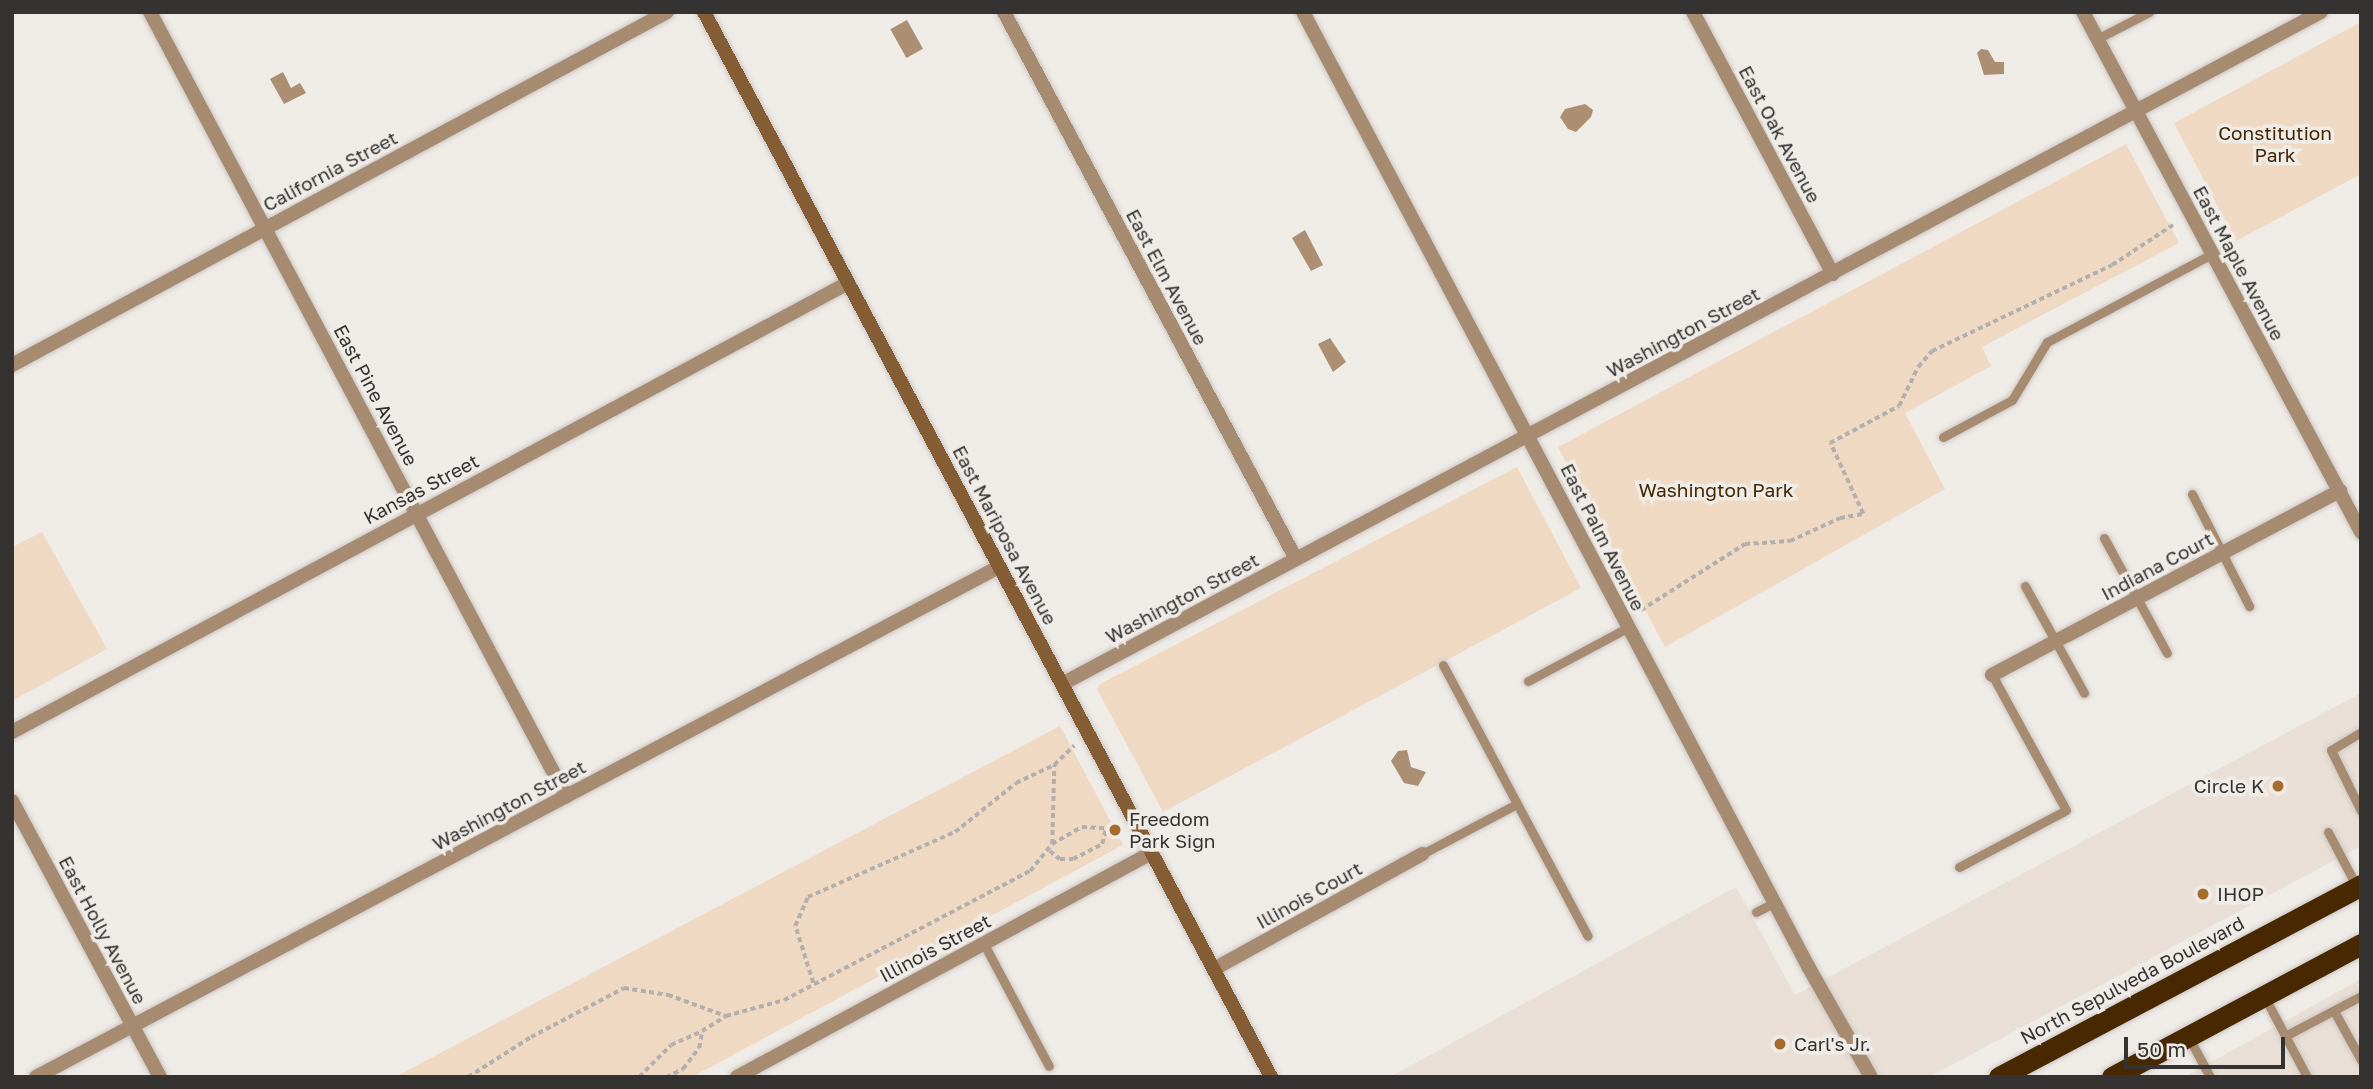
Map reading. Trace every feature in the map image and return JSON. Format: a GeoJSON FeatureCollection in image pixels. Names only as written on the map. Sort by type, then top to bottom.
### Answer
{"type":"FeatureCollection","features":[{"type":"Feature","properties":{"kind":"highway","name":"North Sepulveda Boulevard"},"geometry":{"type":"LineString","coordinates":[[1999,1077],[2359,886]]}},
{"type":"Feature","properties":{"kind":"highway"},"geometry":{"type":"LineString","coordinates":[[2112,1077],[2361,944]]}},
{"type":"Feature","properties":{"kind":"street","name":"East Pine Avenue"},"geometry":{"type":"LineString","coordinates":[[150,12],[566,796]]}},
{"type":"Feature","properties":{"kind":"street","name":"California Street"},"geometry":{"type":"LineString","coordinates":[[12,365],[667,12]]}},
{"type":"Feature","properties":{"kind":"street","name":"East Mariposa Avenue"},"geometry":{"type":"LineString","coordinates":[[704,12],[1271,1077]]}},
{"type":"Feature","properties":{"kind":"street","name":"East Elm Avenue"},"geometry":{"type":"LineString","coordinates":[[1004,12],[1296,559]]}},
{"type":"Feature","properties":{"kind":"street","name":"East Palm Avenue"},"geometry":{"type":"LineString","coordinates":[[1303,12],[1529,435],[1627,628],[1774,903],[1871,1077]]}},
{"type":"Feature","properties":{"kind":"street","name":"East Oak Avenue"},"geometry":{"type":"LineString","coordinates":[[1693,12],[1833,274]]}},
{"type":"Feature","properties":{"kind":"street","name":"East Maple Avenue"},"geometry":{"type":"LineString","coordinates":[[2083,12],[2361,531]]}},
{"type":"Feature","properties":{"kind":"street","name":"Washington Street"},"geometry":{"type":"LineString","coordinates":[[1062,684],[2321,12]]}},
{"type":"Feature","properties":{"kind":"street","name":"Kansas Street"},"geometry":{"type":"LineString","coordinates":[[12,732],[848,282]]}},
{"type":"Feature","properties":{"kind":"street","name":"Indiana Court"},"geometry":{"type":"LineString","coordinates":[[1992,675],[2340,491]]}},
{"type":"Feature","properties":{"kind":"street","name":"Washington Street"},"geometry":{"type":"LineString","coordinates":[[36,1077],[999,566]]}},
{"type":"Feature","properties":{"kind":"street","name":"East Holly Avenue"},"geometry":{"type":"LineString","coordinates":[[12,801],[160,1077]]}},
{"type":"Feature","properties":{"kind":"street","name":"Illinois Street"},"geometry":{"type":"LineString","coordinates":[[737,1077],[1152,853]]}},
{"type":"Feature","properties":{"kind":"street","name":"Illinois Court"},"geometry":{"type":"LineString","coordinates":[[1214,969],[1422,854]]}},
{"type":"Feature","properties":{"kind":"lane"},"geometry":{"type":"LineString","coordinates":[[2097,38],[2149,12]]}},
{"type":"Feature","properties":{"kind":"lane"},"geometry":{"type":"LineString","coordinates":[[1943,436],[2011,400],[2047,342],[2212,254]]}},
{"type":"Feature","properties":{"kind":"lane"},"geometry":{"type":"LineString","coordinates":[[2192,494],[2249,606]]}},
{"type":"Feature","properties":{"kind":"lane"},"geometry":{"type":"LineString","coordinates":[[2104,538],[2167,653]]}},
{"type":"Feature","properties":{"kind":"lane"},"geometry":{"type":"LineString","coordinates":[[2025,586],[2084,693]]}},
{"type":"Feature","properties":{"kind":"lane"},"geometry":{"type":"LineString","coordinates":[[1528,681],[1627,628]]}},
{"type":"Feature","properties":{"kind":"lane"},"geometry":{"type":"LineString","coordinates":[[1443,665],[1588,936]]}},
{"type":"Feature","properties":{"kind":"lane"},"geometry":{"type":"LineString","coordinates":[[1959,867],[2067,810],[1992,675]]}},
{"type":"Feature","properties":{"kind":"lane"},"geometry":{"type":"LineString","coordinates":[[2360,809],[2331,750],[2361,732]]}},
{"type":"Feature","properties":{"kind":"lane"},"geometry":{"type":"LineString","coordinates":[[1422,854],[1517,804]]}},
{"type":"Feature","properties":{"kind":"lane"},"geometry":{"type":"LineString","coordinates":[[2328,832],[2359,886]]}},
{"type":"Feature","properties":{"kind":"lane"},"geometry":{"type":"LineString","coordinates":[[1756,912],[1774,903]]}},
{"type":"Feature","properties":{"kind":"lane"},"geometry":{"type":"LineString","coordinates":[[984,944],[1049,1066]]}},
{"type":"Feature","properties":{"kind":"lane"},"geometry":{"type":"LineString","coordinates":[[2264,996],[2307,1077]]}},
{"type":"Feature","properties":{"kind":"lane"},"geometry":{"type":"LineString","coordinates":[[2285,1036],[2361,996]]}},
{"type":"Feature","properties":{"kind":"lane"},"geometry":{"type":"LineString","coordinates":[[2334,1011],[2361,1060]]}},
{"type":"Feature","properties":{"kind":"lane"},"geometry":{"type":"LineString","coordinates":[[2189,1036],[2210,1077]]}},
{"type":"Feature","properties":{"kind":"path"},"geometry":{"type":"LineString","coordinates":[[1641,610],[1745,544],[1790,541],[1840,518],[1863,514],[1830,443],[1899,407],[1918,367],[1932,351],[2112,265],[2173,225]]}},
{"type":"Feature","properties":{"kind":"path"},"geometry":{"type":"LineString","coordinates":[[813,982],[795,926],[808,897],[955,832],[1016,783],[1054,765],[1074,746]]}},
{"type":"Feature","properties":{"kind":"path"},"geometry":{"type":"LineString","coordinates":[[639,1077],[671,1045],[726,1016],[764,1009],[1030,871],[1052,845],[1054,765]]}},
{"type":"Feature","properties":{"kind":"path"},"geometry":{"type":"LineString","coordinates":[[1052,845],[1082,827],[1118,829]]}},
{"type":"Feature","properties":{"kind":"path"},"geometry":{"type":"LineString","coordinates":[[1050,850],[1060,859],[1073,859],[1102,844],[1106,828]]}},
{"type":"Feature","properties":{"kind":"path"},"geometry":{"type":"LineString","coordinates":[[468,1077],[531,1037],[624,988],[668,995],[726,1016]]}},
{"type":"Feature","properties":{"kind":"path"},"geometry":{"type":"LineString","coordinates":[[666,1077],[683,1069],[699,1048],[702,1031]]}},
{"type":"Feature","properties":{"kind":"shaded area"},"geometry":{"type":"Polygon","coordinates":[[[907,20],[923,49],[906,58],[890,29],[907,20]]]}},
{"type":"Feature","properties":{"kind":"shaded area"},"geometry":{"type":"Polygon","coordinates":[[[1981,49],[1988,50],[1995,62],[2004,62],[2004,74],[1984,75],[1977,53],[1981,49]]]}},
{"type":"Feature","properties":{"kind":"shaded area"},"geometry":{"type":"Polygon","coordinates":[[[283,72],[291,88],[300,83],[306,93],[284,104],[270,79],[283,72]]]}},
{"type":"Feature","properties":{"kind":"shaded area"},"geometry":{"type":"Polygon","coordinates":[[[1585,104],[1593,110],[1591,117],[1576,132],[1568,129],[1560,117],[1565,109],[1585,104]]]}},
{"type":"Feature","properties":{"kind":"shaded area"},"geometry":{"type":"Polygon","coordinates":[[[1305,230],[1323,265],[1311,271],[1292,238],[1305,230]]]}},
{"type":"Feature","properties":{"kind":"shaded area"},"geometry":{"type":"Polygon","coordinates":[[[1330,338],[1346,362],[1333,372],[1318,344],[1330,338]]]}},
{"type":"Feature","properties":{"kind":"shaded area"},"geometry":{"type":"Polygon","coordinates":[[[2361,693],[2361,846],[1929,1077],[1390,1077],[1736,887],[1795,995],[2361,693]]]}},
{"type":"Feature","properties":{"kind":"shaded area"},"geometry":{"type":"Polygon","coordinates":[[[1407,750],[1411,767],[1426,772],[1418,786],[1404,783],[1391,761],[1398,751],[1407,750]]]}},
{"type":"Feature","properties":{"kind":"shaded area"},"geometry":{"type":"Polygon","coordinates":[[[2361,979],[2361,1077],[2184,1077],[2361,979]]]}},
{"type":"Feature","properties":{"kind":"green space","name":"Constitution Park"},"geometry":{"type":"Polygon","coordinates":[[[2361,22],[2361,174],[2236,241],[2174,123],[2361,22]]]}},
{"type":"Feature","properties":{"kind":"green space","name":"Washington Park"},"geometry":{"type":"Polygon","coordinates":[[[2126,144],[2179,243],[1982,347],[1991,366],[1905,413],[1945,489],[1665,647],[1558,447],[2126,144]]]}},
{"type":"Feature","properties":{"kind":"green space"},"geometry":{"type":"Polygon","coordinates":[[[1517,467],[1581,588],[1163,812],[1097,689],[1100,684],[1517,467]]]}},
{"type":"Feature","properties":{"kind":"green space"},"geometry":{"type":"Polygon","coordinates":[[[42,532],[107,649],[12,701],[12,547],[42,532]]]}},
{"type":"Feature","properties":{"kind":"green space"},"geometry":{"type":"Polygon","coordinates":[[[1060,726],[1123,845],[692,1077],[395,1077],[1060,726]]]}},
{"type":"Feature","properties":{"kind":"place","name":"Circle K"},"geometry":{"type":"Point","coordinates":[2278,786]}},
{"type":"Feature","properties":{"kind":"place","name":"Freedom Park Sign"},"geometry":{"type":"Point","coordinates":[1115,830]}},
{"type":"Feature","properties":{"kind":"place","name":"IHOP"},"geometry":{"type":"Point","coordinates":[2203,894]}},
{"type":"Feature","properties":{"kind":"place","name":"Carl's Jr."},"geometry":{"type":"Point","coordinates":[1780,1044]}}]}
